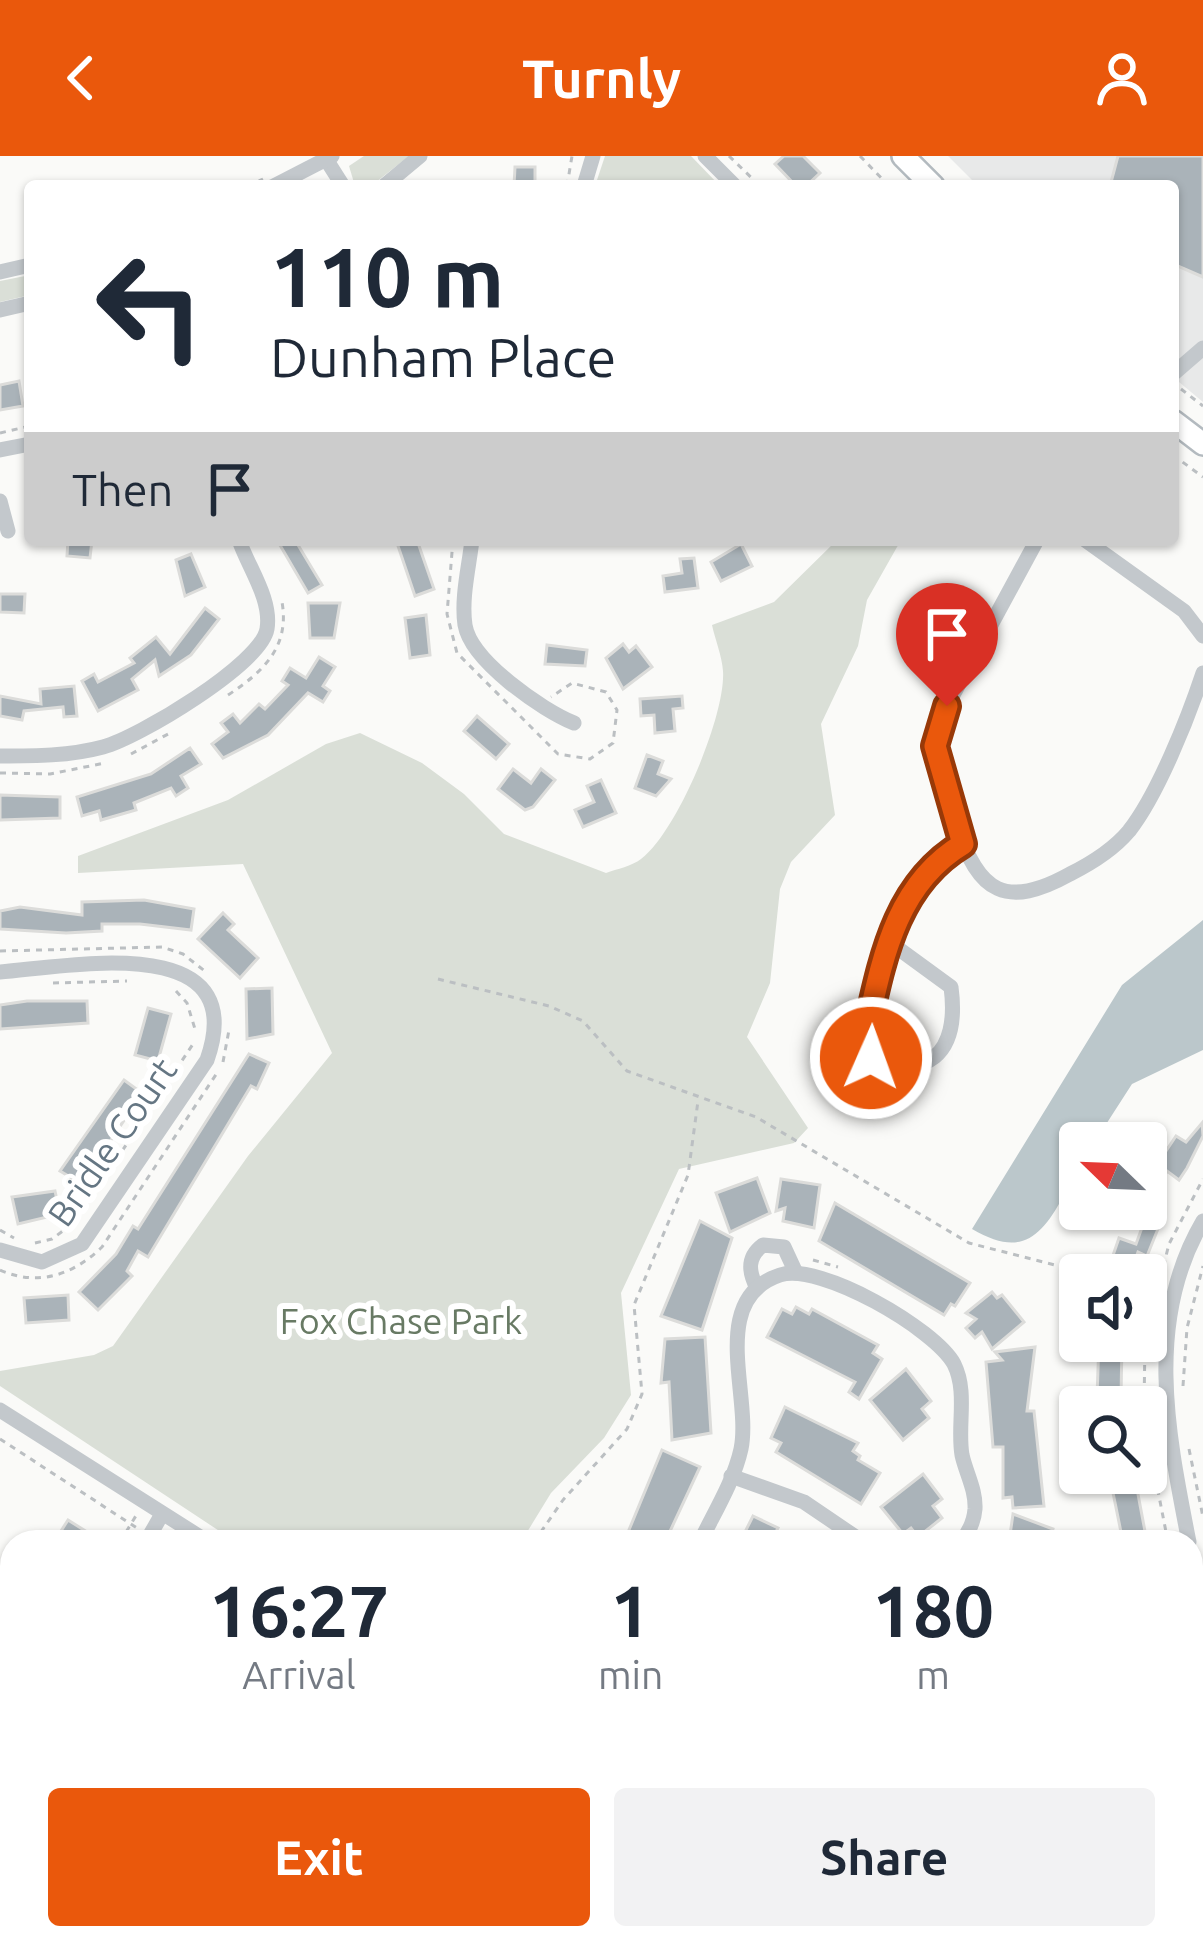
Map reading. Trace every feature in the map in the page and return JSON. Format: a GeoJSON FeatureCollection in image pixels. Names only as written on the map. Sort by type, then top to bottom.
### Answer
{"type":"FeatureCollection","features":[{"type":"Feature","properties":{"kind":"street"},"geometry":{"type":"LineString","coordinates":[[390,180],[420,156]]}},
{"type":"Feature","properties":{"kind":"street"},"geometry":{"type":"LineString","coordinates":[[705,156],[729,180]]}},
{"type":"Feature","properties":{"kind":"street"},"geometry":{"type":"LineString","coordinates":[[903,156],[927,180]]}},
{"type":"Feature","properties":{"kind":"street"},"geometry":{"type":"LineString","coordinates":[[285,180],[327,157]]}},
{"type":"Feature","properties":{"kind":"street"},"geometry":{"type":"LineString","coordinates":[[1179,372],[1203,348]]}},
{"type":"Feature","properties":{"kind":"street"},"geometry":{"type":"LineString","coordinates":[[1179,426],[1203,444]]}},
{"type":"Feature","properties":{"kind":"street"},"geometry":{"type":"LineString","coordinates":[[0,501],[8,531]]}},
{"type":"Feature","properties":{"kind":"street"},"geometry":{"type":"LineString","coordinates":[[0,756],[64,754],[128,738],[251,658],[267,628],[266,610],[241,546]]}},
{"type":"Feature","properties":{"kind":"street"},"geometry":{"type":"LineString","coordinates":[[471,546],[465,605],[470,638],[478,652],[548,712],[574,723]]}},
{"type":"Feature","properties":{"kind":"street"},"geometry":{"type":"LineString","coordinates":[[1034,546],[937,731],[937,760],[963,844],[980,876],[1007,894],[1044,889],[1094,861],[1129,831],[1203,673]]}},
{"type":"Feature","properties":{"kind":"street"},"geometry":{"type":"LineString","coordinates":[[1093,546],[1184,611],[1203,636]]}},
{"type":"Feature","properties":{"kind":"street"},"geometry":{"type":"LineString","coordinates":[[888,941],[951,986],[944,1046],[935,1061],[919,1068],[864,1054],[888,941],[925,872],[963,844]]}},
{"type":"Feature","properties":{"kind":"street","name":"Bridle Court"},"geometry":{"type":"LineString","coordinates":[[0,972],[159,963],[192,980],[210,1010],[213,1029],[207,1060],[82,1244],[42,1262],[0,1250]]}},
{"type":"Feature","properties":{"kind":"street"},"geometry":{"type":"LineString","coordinates":[[1187,1530],[1162,1368],[1173,1301],[1203,1221]]}},
{"type":"Feature","properties":{"kind":"street"},"geometry":{"type":"LineString","coordinates":[[757,1288],[749,1267],[753,1253],[776,1244],[794,1266],[850,1290],[922,1332],[950,1357],[961,1391],[960,1438],[976,1506],[966,1530]]}},
{"type":"Feature","properties":{"kind":"street"},"geometry":{"type":"LineString","coordinates":[[706,1530],[731,1476],[743,1424],[738,1330],[757,1288],[794,1266]]}},
{"type":"Feature","properties":{"kind":"street"},"geometry":{"type":"LineString","coordinates":[[0,1409],[188,1530]]}},
{"type":"Feature","properties":{"kind":"street"},"geometry":{"type":"LineString","coordinates":[[731,1476],[804,1502],[845,1530]]}},
{"type":"Feature","properties":{"kind":"street"},"geometry":{"type":"LineString","coordinates":[[153,1530],[162,1514]]}},
{"type":"Feature","properties":{"kind":"path"},"geometry":{"type":"LineString","coordinates":[[729,156],[754,180]]}},
{"type":"Feature","properties":{"kind":"path"},"geometry":{"type":"LineString","coordinates":[[860,156],[884,180]]}},
{"type":"Feature","properties":{"kind":"path"},"geometry":{"type":"LineString","coordinates":[[1179,384],[1203,406]]}},
{"type":"Feature","properties":{"kind":"path"},"geometry":{"type":"LineString","coordinates":[[1179,459],[1203,477]]}},
{"type":"Feature","properties":{"kind":"path"},"geometry":{"type":"LineString","coordinates":[[0,951],[162,947],[183,954],[211,978]]}},
{"type":"Feature","properties":{"kind":"path"},"geometry":{"type":"LineString","coordinates":[[438,979],[550,1006],[583,1021],[627,1071],[756,1117],[969,1243],[1059,1266]]}},
{"type":"Feature","properties":{"kind":"path"},"geometry":{"type":"LineString","coordinates":[[44,983],[131,980]]}},
{"type":"Feature","properties":{"kind":"path"},"geometry":{"type":"LineString","coordinates":[[30,1243],[52,1240],[75,1222],[194,1044],[194,1016],[165,984]]}},
{"type":"Feature","properties":{"kind":"path"},"geometry":{"type":"LineString","coordinates":[[0,1270],[47,1278],[86,1263],[102,1247],[221,1068],[229,1022]]}},
{"type":"Feature","properties":{"kind":"path"},"geometry":{"type":"LineString","coordinates":[[542,1530],[627,1429],[642,1394],[634,1306],[688,1175],[698,1099]]}},
{"type":"Feature","properties":{"kind":"path"},"geometry":{"type":"LineString","coordinates":[[0,1230],[20,1240]]}},
{"type":"Feature","properties":{"kind":"path"},"geometry":{"type":"LineString","coordinates":[[794,1266],[820,1261],[845,1271]]}},
{"type":"Feature","properties":{"kind":"path"},"geometry":{"type":"LineString","coordinates":[[1183,1396],[1187,1328],[1203,1266]]}},
{"type":"Feature","properties":{"kind":"path"},"geometry":{"type":"LineString","coordinates":[[1185,1432],[1203,1517]]}},
{"type":"Feature","properties":{"kind":"path"},"geometry":{"type":"LineString","coordinates":[[0,1439],[138,1530]]}},
{"type":"Feature","properties":{"kind":"path"},"geometry":{"type":"LineString","coordinates":[[1159,1494],[1166,1530]]}},
{"type":"Feature","properties":{"kind":"path"},"geometry":{"type":"LineString","coordinates":[[127,1530],[137,1514]]}},
{"type":"Feature","properties":{"kind":"shaded area"},"geometry":{"type":"Polygon","coordinates":[[[948,156],[1203,156],[1203,402],[1179,382],[1179,180],[972,180],[948,156]]]}},
{"type":"Feature","properties":{"kind":"shaded area"},"geometry":{"type":"Polygon","coordinates":[[[1203,920],[1203,1050],[1132,1084],[1108,1122],[1059,1122],[1059,1203],[1037,1233],[1003,1242],[972,1229],[1122,985],[1203,920]]]}},
{"type":"Feature","properties":{"kind":"green space"},"geometry":{"type":"Polygon","coordinates":[[[364,156],[409,156],[379,180],[353,180],[349,166],[364,156]]]}},
{"type":"Feature","properties":{"kind":"green space"},"geometry":{"type":"Polygon","coordinates":[[[605,156],[691,156],[714,180],[597,180],[605,156]]]}},
{"type":"Feature","properties":{"kind":"green space"},"geometry":{"type":"Polygon","coordinates":[[[24,276],[24,296],[0,302],[0,281],[24,276]]]}},
{"type":"Feature","properties":{"kind":"green space","name":"Fox Chase Park"},"geometry":{"type":"Polygon","coordinates":[[[831,546],[898,546],[867,600],[858,646],[821,724],[835,815],[791,862],[780,889],[770,983],[747,1037],[808,1128],[794,1143],[679,1169],[621,1293],[631,1395],[604,1438],[551,1493],[528,1530],[218,1530],[0,1386],[0,1371],[94,1355],[113,1346],[248,1156],[332,1053],[243,864],[78,873],[78,856],[228,800],[326,744],[360,733],[422,763],[464,794],[504,834],[606,873],[629,865],[655,845],[669,824],[708,743],[723,671],[712,625],[774,602],[831,546]]]}},
{"type":"Feature","properties":{"kind":"building"},"geometry":{"type":"Polygon","coordinates":[[[784,156],[803,156],[820,173],[812,180],[790,180],[775,164],[784,156]]]}},
{"type":"Feature","properties":{"kind":"building"},"geometry":{"type":"Polygon","coordinates":[[[1118,156],[1203,156],[1203,277],[1179,267],[1179,180],[1112,180],[1118,156]]]}},
{"type":"Feature","properties":{"kind":"building"},"geometry":{"type":"Polygon","coordinates":[[[515,167],[535,167],[535,180],[514,180],[515,167]]]}},
{"type":"Feature","properties":{"kind":"building"},"geometry":{"type":"Polygon","coordinates":[[[19,381],[23,406],[0,410],[0,385],[19,381]]]}},
{"type":"Feature","properties":{"kind":"building"},"geometry":{"type":"Polygon","coordinates":[[[68,546],[91,546],[90,558],[67,556],[68,546]]]}},
{"type":"Feature","properties":{"kind":"building"},"geometry":{"type":"Polygon","coordinates":[[[281,546],[299,546],[322,585],[308,593],[281,546]]]}},
{"type":"Feature","properties":{"kind":"building"},"geometry":{"type":"Polygon","coordinates":[[[398,546],[419,546],[434,589],[415,596],[398,546]]]}},
{"type":"Feature","properties":{"kind":"building"},"geometry":{"type":"Polygon","coordinates":[[[742,546],[752,566],[721,581],[711,562],[742,546]]]}},
{"type":"Feature","properties":{"kind":"building"},"geometry":{"type":"Polygon","coordinates":[[[191,554],[205,587],[185,596],[176,560],[191,554]]]}},
{"type":"Feature","properties":{"kind":"building"},"geometry":{"type":"Polygon","coordinates":[[[694,558],[698,588],[665,592],[663,576],[682,573],[680,559],[694,558]]]}},
{"type":"Feature","properties":{"kind":"building"},"geometry":{"type":"Polygon","coordinates":[[[0,594],[25,594],[24,613],[0,612],[0,594]]]}},
{"type":"Feature","properties":{"kind":"building"},"geometry":{"type":"Polygon","coordinates":[[[308,603],[340,603],[334,638],[310,638],[308,603]]]}},
{"type":"Feature","properties":{"kind":"building"},"geometry":{"type":"Polygon","coordinates":[[[205,608],[219,619],[191,655],[159,676],[155,660],[132,679],[138,690],[98,711],[82,681],[94,674],[98,682],[134,663],[130,658],[156,637],[170,654],[205,608]]]}},
{"type":"Feature","properties":{"kind":"building"},"geometry":{"type":"Polygon","coordinates":[[[426,615],[430,655],[410,658],[405,618],[426,615]]]}},
{"type":"Feature","properties":{"kind":"building"},"geometry":{"type":"Polygon","coordinates":[[[623,644],[629,652],[636,646],[652,667],[623,689],[606,658],[623,644]]]}},
{"type":"Feature","properties":{"kind":"building"},"geometry":{"type":"Polygon","coordinates":[[[547,645],[587,650],[585,666],[545,664],[547,645]]]}},
{"type":"Feature","properties":{"kind":"building"},"geometry":{"type":"Polygon","coordinates":[[[319,657],[335,667],[323,686],[330,691],[323,702],[308,693],[268,735],[223,758],[212,744],[228,732],[221,723],[233,714],[240,723],[259,704],[265,709],[288,685],[282,681],[290,668],[306,678],[319,657]]]}},
{"type":"Feature","properties":{"kind":"building"},"geometry":{"type":"Polygon","coordinates":[[[74,686],[77,716],[64,717],[63,707],[24,711],[22,720],[0,716],[0,696],[41,704],[40,689],[74,686]]]}},
{"type":"Feature","properties":{"kind":"building"},"geometry":{"type":"Polygon","coordinates":[[[682,696],[683,708],[673,709],[675,731],[655,733],[654,715],[641,716],[640,699],[682,696]]]}},
{"type":"Feature","properties":{"kind":"building"},"geometry":{"type":"Polygon","coordinates":[[[477,716],[509,744],[496,759],[464,731],[477,716]]]}},
{"type":"Feature","properties":{"kind":"building"},"geometry":{"type":"Polygon","coordinates":[[[190,748],[201,764],[181,776],[188,788],[176,796],[171,788],[134,803],[136,810],[101,820],[99,811],[82,816],[77,797],[151,774],[190,748]]]}},
{"type":"Feature","properties":{"kind":"building"},"geometry":{"type":"Polygon","coordinates":[[[647,755],[663,761],[658,774],[671,779],[656,796],[635,788],[647,755]]]}},
{"type":"Feature","properties":{"kind":"building"},"geometry":{"type":"Polygon","coordinates":[[[513,769],[531,783],[541,769],[555,780],[525,810],[498,789],[513,769]]]}},
{"type":"Feature","properties":{"kind":"building"},"geometry":{"type":"Polygon","coordinates":[[[601,780],[616,813],[583,827],[575,810],[594,802],[587,786],[601,780]]]}},
{"type":"Feature","properties":{"kind":"building"},"geometry":{"type":"Polygon","coordinates":[[[0,795],[60,797],[60,818],[0,820],[0,795]]]}},
{"type":"Feature","properties":{"kind":"building"},"geometry":{"type":"Polygon","coordinates":[[[144,900],[194,909],[191,930],[140,924],[102,924],[102,931],[66,933],[0,929],[0,911],[20,907],[82,915],[82,902],[144,900]]]}},
{"type":"Feature","properties":{"kind":"building"},"geometry":{"type":"Polygon","coordinates":[[[223,913],[234,924],[228,930],[258,958],[240,978],[198,939],[223,913]]]}},
{"type":"Feature","properties":{"kind":"building"},"geometry":{"type":"Polygon","coordinates":[[[272,988],[273,1034],[247,1039],[246,989],[272,988]]]}},
{"type":"Feature","properties":{"kind":"building"},"geometry":{"type":"Polygon","coordinates":[[[87,1001],[88,1023],[0,1029],[0,1005],[87,1001]]]}},
{"type":"Feature","properties":{"kind":"building"},"geometry":{"type":"Polygon","coordinates":[[[148,1008],[171,1014],[158,1061],[135,1055],[148,1008]]]}},
{"type":"Feature","properties":{"kind":"building"},"geometry":{"type":"Polygon","coordinates":[[[249,1054],[269,1063],[257,1089],[251,1086],[148,1257],[138,1251],[127,1271],[132,1276],[98,1310],[79,1292],[116,1254],[133,1226],[138,1229],[249,1054]]]}},
{"type":"Feature","properties":{"kind":"building"},"geometry":{"type":"Polygon","coordinates":[[[124,1080],[142,1093],[82,1184],[60,1171],[124,1080]]]}},
{"type":"Feature","properties":{"kind":"building"},"geometry":{"type":"Polygon","coordinates":[[[1202,1123],[1203,1136],[1179,1180],[1167,1171],[1167,1150],[1176,1136],[1186,1142],[1202,1123]]]}},
{"type":"Feature","properties":{"kind":"building"},"geometry":{"type":"Polygon","coordinates":[[[757,1178],[770,1213],[730,1232],[716,1193],[757,1178]]]}},
{"type":"Feature","properties":{"kind":"building"},"geometry":{"type":"Polygon","coordinates":[[[781,1179],[820,1185],[814,1228],[783,1221],[785,1208],[776,1211],[781,1179]]]}},
{"type":"Feature","properties":{"kind":"building"},"geometry":{"type":"Polygon","coordinates":[[[55,1191],[60,1214],[18,1224],[12,1197],[55,1191]]]}},
{"type":"Feature","properties":{"kind":"building"},"geometry":{"type":"Polygon","coordinates":[[[835,1203],[970,1283],[955,1306],[951,1304],[944,1315],[819,1241],[835,1203]]]}},
{"type":"Feature","properties":{"kind":"building"},"geometry":{"type":"Polygon","coordinates":[[[700,1221],[732,1238],[702,1330],[661,1316],[700,1221]]]}},
{"type":"Feature","properties":{"kind":"building"},"geometry":{"type":"Polygon","coordinates":[[[1141,1230],[1158,1230],[1148,1254],[1113,1254],[1119,1238],[1136,1244],[1141,1230]]]}},
{"type":"Feature","properties":{"kind":"building"},"geometry":{"type":"Polygon","coordinates":[[[992,1292],[997,1298],[1002,1295],[1024,1322],[992,1349],[982,1332],[975,1338],[966,1328],[976,1319],[966,1313],[992,1292]]]}},
{"type":"Feature","properties":{"kind":"building"},"geometry":{"type":"Polygon","coordinates":[[[68,1295],[69,1320],[26,1323],[24,1298],[68,1295]]]}},
{"type":"Feature","properties":{"kind":"building"},"geometry":{"type":"Polygon","coordinates":[[[796,1307],[809,1314],[812,1309],[878,1345],[873,1353],[882,1359],[859,1399],[849,1392],[855,1382],[767,1337],[782,1309],[792,1314],[796,1307]]]}},
{"type":"Feature","properties":{"kind":"building"},"geometry":{"type":"Polygon","coordinates":[[[705,1337],[711,1433],[672,1440],[669,1382],[661,1383],[665,1339],[705,1337]]]}},
{"type":"Feature","properties":{"kind":"building"},"geometry":{"type":"Polygon","coordinates":[[[1035,1347],[1027,1411],[1034,1411],[1044,1506],[1013,1508],[1012,1497],[1003,1498],[1003,1447],[993,1447],[986,1362],[1002,1360],[995,1352],[1035,1347]]]}},
{"type":"Feature","properties":{"kind":"building"},"geometry":{"type":"Polygon","coordinates":[[[1098,1362],[1122,1362],[1121,1386],[1097,1386],[1098,1362]]]}},
{"type":"Feature","properties":{"kind":"building"},"geometry":{"type":"Polygon","coordinates":[[[906,1369],[931,1401],[922,1409],[929,1418],[903,1440],[870,1400],[906,1369]]]}},
{"type":"Feature","properties":{"kind":"building"},"geometry":{"type":"Polygon","coordinates":[[[785,1407],[858,1443],[853,1451],[860,1456],[858,1460],[880,1473],[861,1504],[776,1452],[781,1443],[771,1438],[785,1407]]]}},
{"type":"Feature","properties":{"kind":"building"},"geometry":{"type":"Polygon","coordinates":[[[662,1450],[700,1467],[671,1530],[629,1530],[662,1450]]]}},
{"type":"Feature","properties":{"kind":"building"},"geometry":{"type":"Polygon","coordinates":[[[923,1474],[942,1499],[933,1506],[942,1518],[927,1530],[900,1530],[881,1507],[923,1474]]]}},
{"type":"Feature","properties":{"kind":"building"},"geometry":{"type":"Polygon","coordinates":[[[1113,1494],[1138,1494],[1145,1530],[1121,1530],[1113,1494]]]}},
{"type":"Feature","properties":{"kind":"building"},"geometry":{"type":"Polygon","coordinates":[[[1013,1514],[1053,1529],[1053,1530],[1011,1530],[1013,1514]]]}},
{"type":"Feature","properties":{"kind":"building"},"geometry":{"type":"Polygon","coordinates":[[[753,1516],[778,1528],[777,1530],[746,1530],[753,1516]]]}},
{"type":"Feature","properties":{"kind":"building"},"geometry":{"type":"Polygon","coordinates":[[[68,1520],[84,1530],[62,1530],[68,1520]]]}},
{"type":"Feature","properties":{"kind":"route"},"geometry":{"type":"LineString","coordinates":[[871,1058],[864,1054],[863,1045],[894,924],[934,861],[963,844],[935,746],[947,706]]}}]}
